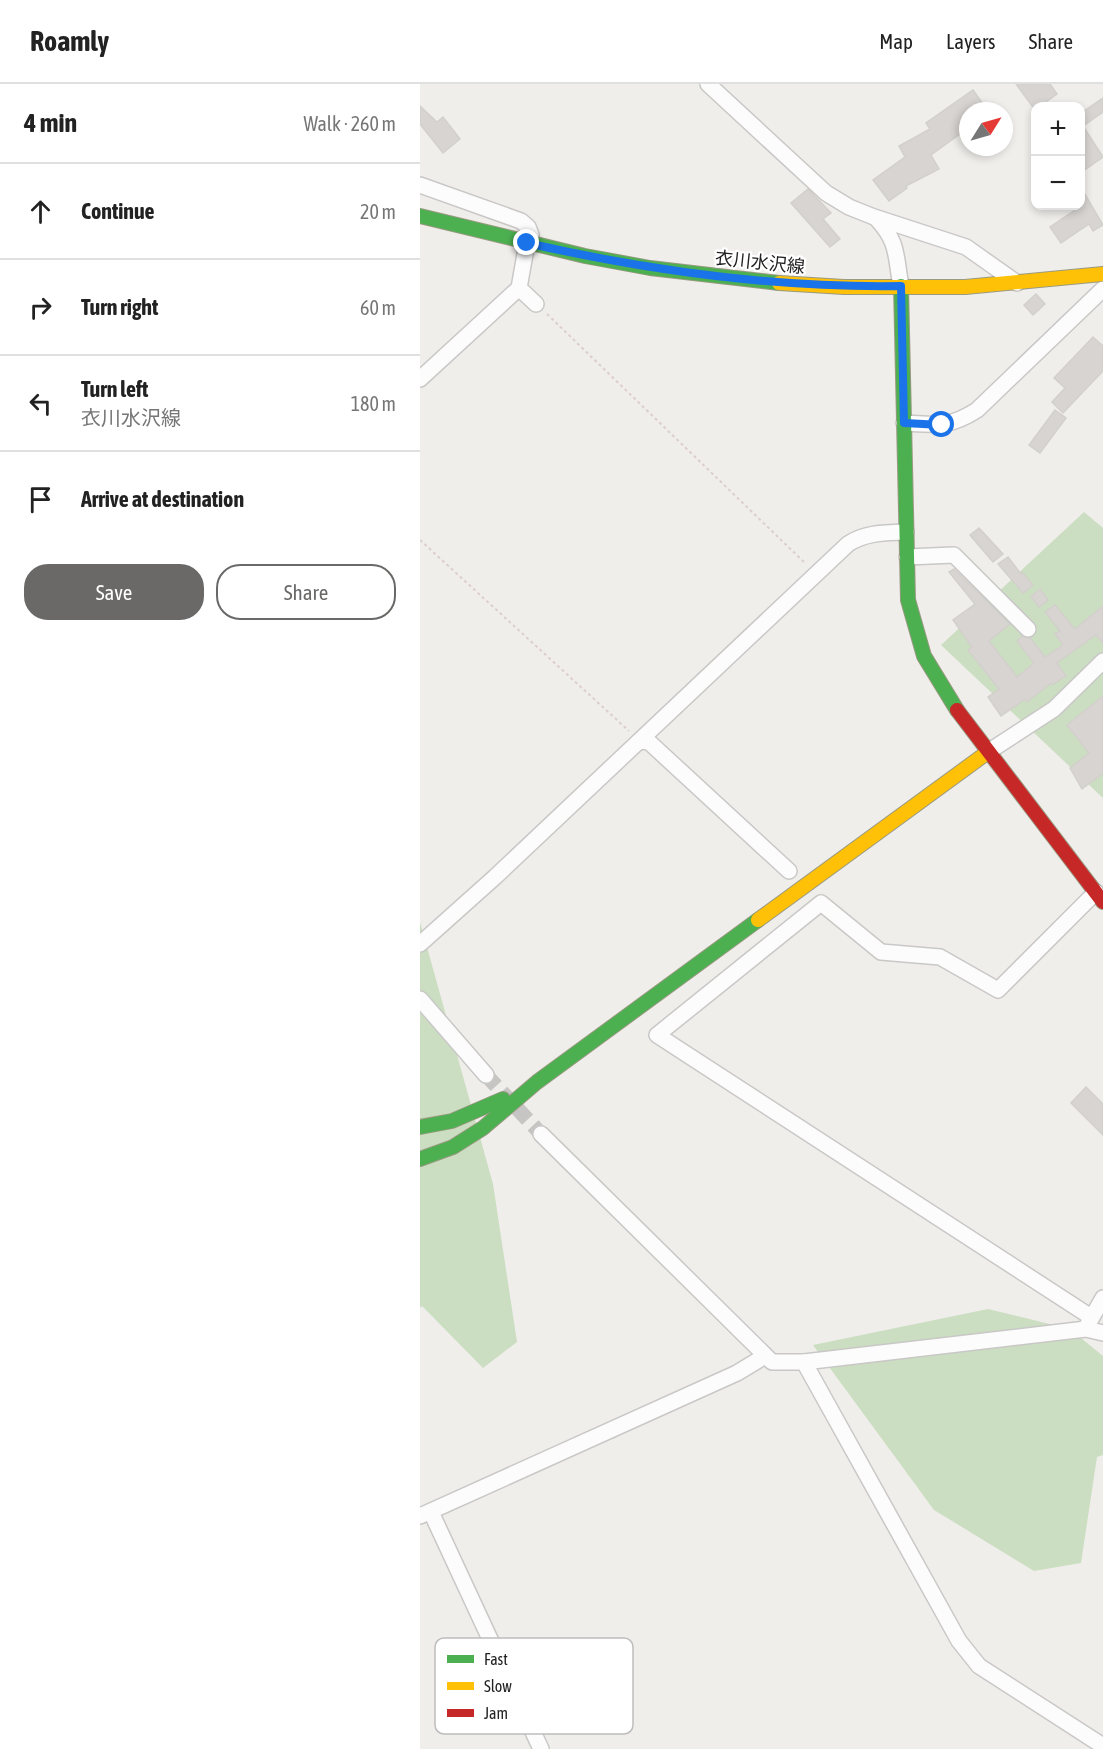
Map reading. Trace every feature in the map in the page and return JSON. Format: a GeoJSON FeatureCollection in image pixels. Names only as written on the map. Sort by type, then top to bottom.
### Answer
{"type":"FeatureCollection","features":[{"type":"Feature","properties":{"kind":"main road","name":"衣川水沢線"},"geometry":{"type":"LineString","coordinates":[[420,216],[527,243],[651,268],[834,286],[965,287],[1017,284],[1103,274]]}},
{"type":"Feature","properties":{"kind":"main road"},"geometry":{"type":"LineString","coordinates":[[901,286],[908,600],[924,656],[957,711],[1099,897]]}},
{"type":"Feature","properties":{"kind":"main road"},"geometry":{"type":"LineString","coordinates":[[420,1159],[468,1139],[496,1120],[537,1082],[988,752]]}},
{"type":"Feature","properties":{"kind":"main road"},"geometry":{"type":"LineString","coordinates":[[420,1127],[452,1121],[485,1108],[537,1082]]}},
{"type":"Feature","properties":{"kind":"street"},"geometry":{"type":"LineString","coordinates":[[708,84],[826,193],[849,207],[874,217],[966,247],[1017,284]]}},
{"type":"Feature","properties":{"kind":"street"},"geometry":{"type":"LineString","coordinates":[[420,185],[521,220],[528,227],[531,235],[527,243],[519,288],[420,379]]}},
{"type":"Feature","properties":{"kind":"street"},"geometry":{"type":"LineString","coordinates":[[874,217],[893,240],[897,250],[901,286]]}},
{"type":"Feature","properties":{"kind":"street"},"geometry":{"type":"LineString","coordinates":[[519,288],[536,304]]}},
{"type":"Feature","properties":{"kind":"street"},"geometry":{"type":"LineString","coordinates":[[904,423],[942,425],[953,423],[977,410],[1103,290]]}},
{"type":"Feature","properties":{"kind":"street"},"geometry":{"type":"LineString","coordinates":[[420,944],[857,538],[870,534],[906,531]]}},
{"type":"Feature","properties":{"kind":"street"},"geometry":{"type":"LineString","coordinates":[[907,557],[954,555],[1028,629]]}},
{"type":"Feature","properties":{"kind":"street"},"geometry":{"type":"LineString","coordinates":[[988,752],[1054,709],[1103,661]]}},
{"type":"Feature","properties":{"kind":"street"},"geometry":{"type":"LineString","coordinates":[[640,741],[649,742],[789,871]]}},
{"type":"Feature","properties":{"kind":"street"},"geometry":{"type":"LineString","coordinates":[[1099,897],[998,990],[940,957],[880,952],[821,903],[657,1035],[1103,1333]]}},
{"type":"Feature","properties":{"kind":"street"},"geometry":{"type":"LineString","coordinates":[[420,999],[486,1075]]}},
{"type":"Feature","properties":{"kind":"street"},"geometry":{"type":"LineString","coordinates":[[541,1134],[772,1362],[804,1362],[1088,1323]]}},
{"type":"Feature","properties":{"kind":"street"},"geometry":{"type":"LineString","coordinates":[[1088,1323],[1103,1298]]}},
{"type":"Feature","properties":{"kind":"street"},"geometry":{"type":"LineString","coordinates":[[486,1638],[425,1514],[738,1373],[765,1356]]}},
{"type":"Feature","properties":{"kind":"street"},"geometry":{"type":"LineString","coordinates":[[804,1362],[959,1641],[979,1666],[1100,1744]]}},
{"type":"Feature","properties":{"kind":"street"},"geometry":{"type":"LineString","coordinates":[[534,1734],[541,1749]]}},
{"type":"Feature","properties":{"kind":"path"},"geometry":{"type":"LineString","coordinates":[[536,304],[816,574]]}},
{"type":"Feature","properties":{"kind":"path"},"geometry":{"type":"LineString","coordinates":[[420,540],[640,741]]}},
{"type":"Feature","properties":{"kind":"green space"},"geometry":{"type":"Polygon","coordinates":[[[1084,512],[1103,528],[1103,798],[941,645],[1084,512]]]}},
{"type":"Feature","properties":{"kind":"green space"},"geometry":{"type":"Polygon","coordinates":[[[420,922],[493,1184],[517,1342],[483,1368],[422,1306],[420,1308],[420,922]]]}},
{"type":"Feature","properties":{"kind":"green space"},"geometry":{"type":"Polygon","coordinates":[[[988,1309],[1070,1329],[1103,1356],[1103,1455],[1097,1457],[1081,1563],[1034,1571],[934,1510],[813,1345],[988,1309]]]}},
{"type":"Feature","properties":{"kind":"building"},"geometry":{"type":"Polygon","coordinates":[[[1016,84],[1050,84],[1057,94],[1046,102],[1031,102],[1031,105],[1016,84]]]}},
{"type":"Feature","properties":{"kind":"building"},"geometry":{"type":"Polygon","coordinates":[[[973,90],[982,102],[959,102],[959,135],[931,155],[939,169],[906,186],[907,188],[889,201],[873,180],[905,157],[899,146],[930,129],[926,123],[973,90]]]}},
{"type":"Feature","properties":{"kind":"building"},"geometry":{"type":"Polygon","coordinates":[[[1103,98],[1103,112],[1085,125],[1085,111],[1103,98]]]}},
{"type":"Feature","properties":{"kind":"building"},"geometry":{"type":"Polygon","coordinates":[[[420,106],[437,122],[443,117],[460,139],[443,153],[420,124],[420,106]]]}},
{"type":"Feature","properties":{"kind":"building"},"geometry":{"type":"Polygon","coordinates":[[[1085,129],[1103,157],[1085,170],[1085,129]]]}},
{"type":"Feature","properties":{"kind":"building"},"geometry":{"type":"Polygon","coordinates":[[[808,189],[831,213],[823,219],[840,239],[830,247],[791,203],[808,189]]]}},
{"type":"Feature","properties":{"kind":"building"},"geometry":{"type":"Polygon","coordinates":[[[1085,194],[1103,225],[1093,231],[1089,224],[1061,243],[1050,227],[1075,210],[1085,210],[1085,194]]]}},
{"type":"Feature","properties":{"kind":"building"},"geometry":{"type":"Polygon","coordinates":[[[1036,294],[1045,304],[1033,315],[1024,305],[1036,294]]]}},
{"type":"Feature","properties":{"kind":"building"},"geometry":{"type":"Polygon","coordinates":[[[1093,337],[1103,346],[1103,371],[1063,413],[1052,402],[1065,388],[1054,378],[1093,337]]]}},
{"type":"Feature","properties":{"kind":"building"},"geometry":{"type":"Polygon","coordinates":[[[1055,410],[1066,418],[1040,453],[1029,445],[1055,410]]]}},
{"type":"Feature","properties":{"kind":"building"},"geometry":{"type":"Polygon","coordinates":[[[979,528],[1003,554],[993,562],[970,535],[979,528]]]}},
{"type":"Feature","properties":{"kind":"building"},"geometry":{"type":"Polygon","coordinates":[[[1008,557],[1033,585],[1023,593],[998,564],[1008,557]]]}},
{"type":"Feature","properties":{"kind":"building"},"geometry":{"type":"Polygon","coordinates":[[[954,569],[1010,624],[989,641],[1017,677],[1034,663],[1017,641],[1022,636],[1030,638],[1045,657],[1063,645],[1055,634],[1060,631],[1045,612],[1055,605],[1075,629],[1103,606],[1103,643],[1096,635],[1057,663],[1066,676],[1052,685],[1051,683],[1027,702],[1025,699],[1001,716],[988,697],[999,689],[968,650],[972,647],[953,620],[975,604],[949,572],[954,569]]]}},
{"type":"Feature","properties":{"kind":"building"},"geometry":{"type":"Polygon","coordinates":[[[1040,589],[1048,600],[1039,607],[1031,597],[1040,589]]]}},
{"type":"Feature","properties":{"kind":"building"},"geometry":{"type":"Polygon","coordinates":[[[1103,696],[1103,773],[1082,789],[1070,768],[1089,753],[1067,725],[1103,696]]]}},
{"type":"Feature","properties":{"kind":"building"},"geometry":{"type":"Polygon","coordinates":[[[1086,1087],[1103,1104],[1103,1135],[1071,1103],[1086,1087]]]}},
{"type":"Feature","properties":{"kind":"tunnel"},"geometry":{"type":"LineString","coordinates":[[486,1075],[541,1134]]}},
{"type":"Feature","properties":{"kind":"traffic: fast"},"geometry":{"type":"LineString","coordinates":[[420,216],[585,256],[650,268],[779,283]]}},
{"type":"Feature","properties":{"kind":"traffic: fast"},"geometry":{"type":"LineString","coordinates":[[901,286],[908,600],[924,656],[957,710]]}},
{"type":"Feature","properties":{"kind":"traffic: fast"},"geometry":{"type":"LineString","coordinates":[[420,1159],[453,1147],[483,1128],[537,1082],[758,920]]}},
{"type":"Feature","properties":{"kind":"traffic: fast"},"geometry":{"type":"LineString","coordinates":[[420,1127],[452,1121],[503,1099]]}},
{"type":"Feature","properties":{"kind":"traffic: slow"},"geometry":{"type":"LineString","coordinates":[[779,283],[844,287],[965,287],[1103,274]]}},
{"type":"Feature","properties":{"kind":"traffic: slow"},"geometry":{"type":"LineString","coordinates":[[758,920],[988,752]]}},
{"type":"Feature","properties":{"kind":"traffic: jam"},"geometry":{"type":"LineString","coordinates":[[957,710],[1103,902]]}},
{"type":"Feature","properties":{"kind":"route"},"geometry":{"type":"LineString","coordinates":[[527,243],[651,268],[781,283],[844,287],[901,286],[904,423],[942,425]]}}]}
